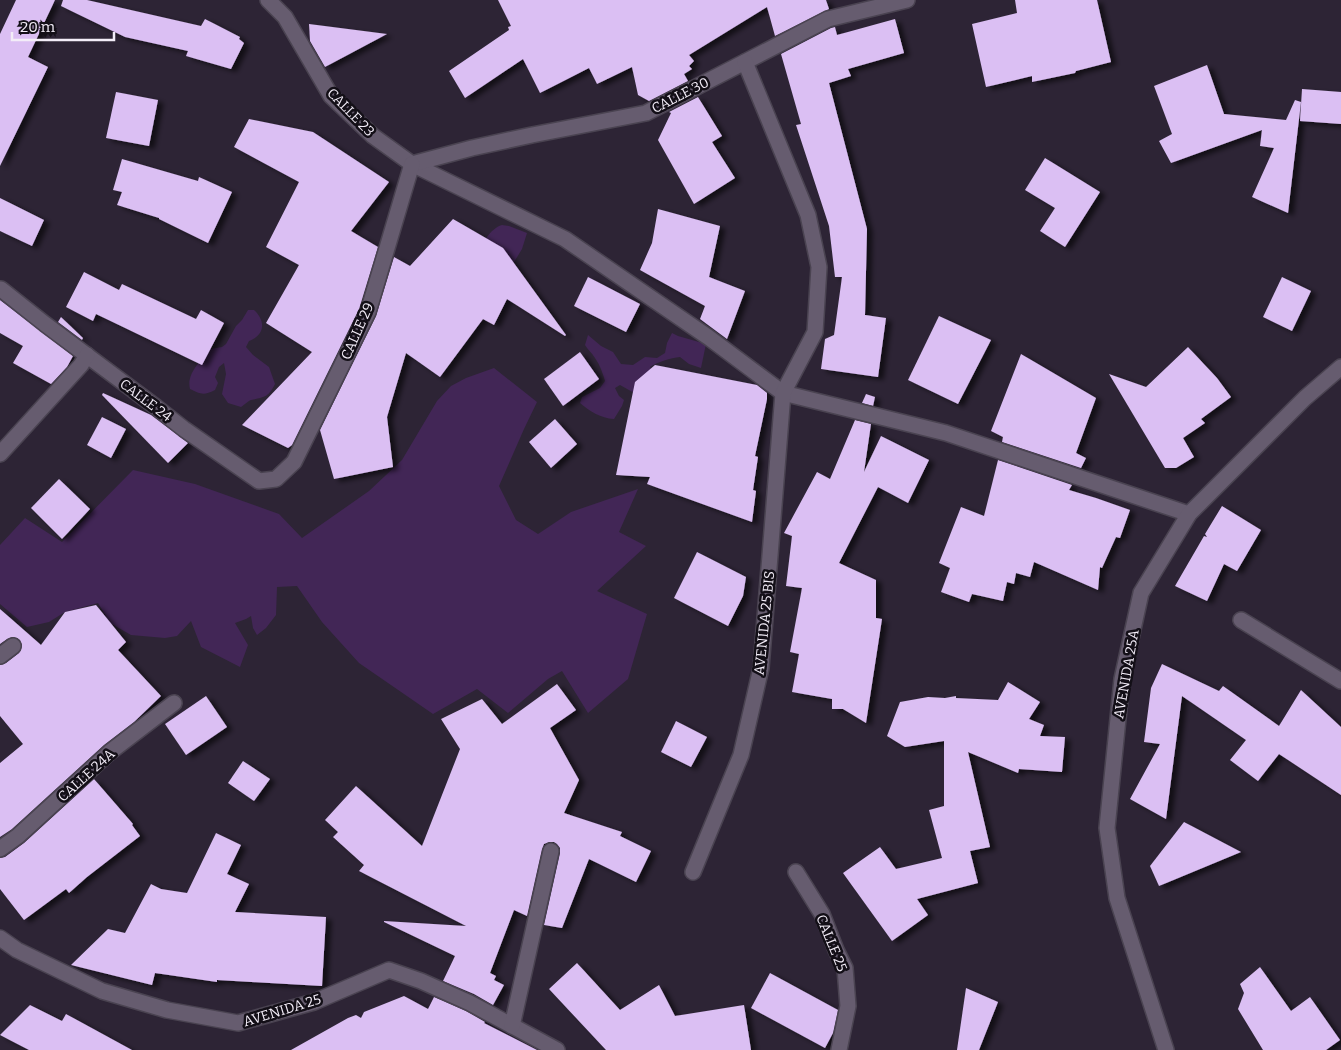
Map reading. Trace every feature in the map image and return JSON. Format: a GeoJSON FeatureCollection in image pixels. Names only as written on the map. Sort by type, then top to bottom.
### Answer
{"type":"FeatureCollection","features":[{"type":"Feature","properties":{"kind":"street","name":"CALLE 23"},"geometry":{"type":"LineString","coordinates":[[268,0],[286,17],[331,96],[373,136],[412,164],[565,239],[708,337],[783,393]]}},
{"type":"Feature","properties":{"kind":"street","name":"CALLE 30"},"geometry":{"type":"LineString","coordinates":[[412,164],[472,148],[646,113],[828,19],[907,0]]}},
{"type":"Feature","properties":{"kind":"street"},"geometry":{"type":"LineString","coordinates":[[745,62],[808,215],[819,267],[816,332],[783,393],[946,433],[1189,514]]}},
{"type":"Feature","properties":{"kind":"street","name":"CALLE 29"},"geometry":{"type":"LineString","coordinates":[[294,462],[368,312],[412,164]]}},
{"type":"Feature","properties":{"kind":"street","name":"CALLE 24"},"geometry":{"type":"LineString","coordinates":[[1,289],[184,429],[259,481],[276,479],[294,462]]}},
{"type":"Feature","properties":{"kind":"street"},"geometry":{"type":"LineString","coordinates":[[0,454],[81,365],[87,355]]}},
{"type":"Feature","properties":{"kind":"street","name":"AVENIDA 25A"},"geometry":{"type":"LineString","coordinates":[[1166,1050],[1117,898],[1106,828],[1122,679],[1141,593],[1189,514],[1306,398],[1341,367]]}},
{"type":"Feature","properties":{"kind":"street","name":"AVENIDA 25 BIS"},"geometry":{"type":"LineString","coordinates":[[693,872],[741,755],[761,668],[783,393]]}},
{"type":"Feature","properties":{"kind":"street"},"geometry":{"type":"LineString","coordinates":[[1241,620],[1341,680]]}},
{"type":"Feature","properties":{"kind":"street"},"geometry":{"type":"LineString","coordinates":[[0,656],[13,646]]}},
{"type":"Feature","properties":{"kind":"street","name":"CALLE 24A"},"geometry":{"type":"LineString","coordinates":[[0,849],[18,836],[110,752],[174,703]]}},
{"type":"Feature","properties":{"kind":"street"},"geometry":{"type":"LineString","coordinates":[[512,1026],[551,851]]}},
{"type":"Feature","properties":{"kind":"street","name":"CALLE 25"},"geometry":{"type":"LineString","coordinates":[[796,872],[822,914],[845,968],[848,1006],[839,1050]]}},
{"type":"Feature","properties":{"kind":"street","name":"AVENIDA 25"},"geometry":{"type":"LineString","coordinates":[[0,938],[17,950],[102,991],[167,1010],[238,1024],[314,1002],[389,970],[421,980],[470,1003],[557,1050]]}},
{"type":"Feature","properties":{"kind":"shaded area"},"geometry":{"type":"Polygon","coordinates":[[[502,225],[527,233],[522,249],[508,272],[473,261],[489,235],[502,225]]]}},
{"type":"Feature","properties":{"kind":"shaded area"},"geometry":{"type":"Polygon","coordinates":[[[248,310],[254,310],[258,314],[262,327],[258,335],[249,341],[246,347],[269,367],[275,384],[270,392],[241,407],[228,403],[222,394],[226,374],[224,363],[219,367],[215,377],[218,383],[215,390],[202,394],[190,389],[189,383],[192,372],[210,349],[222,347],[226,344],[248,310]]]}},
{"type":"Feature","properties":{"kind":"shaded area"},"geometry":{"type":"Polygon","coordinates":[[[672,333],[706,344],[701,368],[689,364],[680,357],[664,360],[653,365],[650,367],[654,374],[636,394],[620,385],[615,388],[619,396],[624,400],[614,419],[596,414],[580,403],[582,397],[600,388],[605,381],[594,356],[585,345],[588,335],[601,346],[613,352],[621,364],[633,365],[645,357],[657,358],[665,353],[672,333]]]}},
{"type":"Feature","properties":{"kind":"shaded area"},"geometry":{"type":"Polygon","coordinates":[[[494,368],[537,402],[499,486],[516,520],[538,534],[571,512],[638,489],[619,532],[646,546],[597,591],[647,614],[628,679],[588,713],[562,671],[548,679],[508,713],[477,689],[433,714],[359,663],[322,622],[297,586],[277,587],[276,615],[266,628],[257,635],[253,628],[251,616],[235,623],[248,645],[240,667],[201,647],[191,621],[177,636],[165,638],[131,635],[110,623],[98,603],[65,612],[49,622],[27,627],[0,604],[0,545],[25,518],[62,542],[133,470],[195,484],[279,514],[302,538],[369,491],[402,460],[437,401],[451,386],[466,378],[494,368]]]}},
{"type":"Feature","properties":{"kind":"building"},"geometry":{"type":"Polygon","coordinates":[[[16,0],[55,0],[28,57],[48,67],[0,166],[0,34],[16,0]]]}},
{"type":"Feature","properties":{"kind":"building"},"geometry":{"type":"Polygon","coordinates":[[[63,0],[87,0],[201,26],[205,19],[240,37],[239,39],[244,43],[231,69],[186,56],[188,51],[125,37],[61,6],[63,0]]]}},
{"type":"Feature","properties":{"kind":"building"},"geometry":{"type":"Polygon","coordinates":[[[498,0],[826,0],[829,9],[775,36],[767,7],[689,55],[694,61],[689,66],[692,69],[684,74],[688,81],[649,101],[638,95],[632,67],[597,84],[589,68],[540,93],[523,59],[465,98],[449,71],[509,30],[508,27],[511,26],[498,0]]]}},
{"type":"Feature","properties":{"kind":"building"},"geometry":{"type":"Polygon","coordinates":[[[1015,0],[1097,0],[1111,62],[1076,71],[1075,73],[1032,82],[1032,76],[986,87],[972,24],[1017,13],[1015,0]]]}},
{"type":"Feature","properties":{"kind":"building"},"geometry":{"type":"Polygon","coordinates":[[[895,19],[904,53],[848,69],[851,76],[829,83],[867,229],[865,315],[886,318],[878,377],[821,369],[825,339],[834,335],[842,277],[835,277],[829,226],[796,125],[801,124],[781,54],[831,28],[835,27],[837,35],[895,19]]]}},
{"type":"Feature","properties":{"kind":"building"},"geometry":{"type":"Polygon","coordinates":[[[309,24],[387,34],[325,67],[310,41],[309,24]]]}},
{"type":"Feature","properties":{"kind":"building"},"geometry":{"type":"Polygon","coordinates":[[[1207,65],[1224,114],[1286,120],[1295,100],[1301,102],[1288,213],[1252,197],[1274,148],[1260,146],[1262,130],[1171,163],[1159,141],[1172,134],[1154,86],[1207,65]]]}},
{"type":"Feature","properties":{"kind":"building"},"geometry":{"type":"Polygon","coordinates":[[[1302,89],[1341,92],[1341,124],[1300,121],[1302,89]]]}},
{"type":"Feature","properties":{"kind":"building"},"geometry":{"type":"Polygon","coordinates":[[[116,92],[158,100],[149,146],[106,138],[116,92]]]}},
{"type":"Feature","properties":{"kind":"building"},"geometry":{"type":"Polygon","coordinates":[[[698,97],[722,136],[712,142],[735,178],[694,204],[658,140],[671,113],[669,112],[698,97]]]}},
{"type":"Feature","properties":{"kind":"building"},"geometry":{"type":"Polygon","coordinates":[[[249,119],[313,132],[389,182],[351,231],[378,247],[359,309],[292,445],[288,448],[242,425],[312,352],[266,323],[299,265],[266,247],[299,182],[234,147],[249,119]]]}},
{"type":"Feature","properties":{"kind":"building"},"geometry":{"type":"Polygon","coordinates":[[[1045,158],[1100,192],[1065,247],[1040,231],[1055,208],[1025,190],[1045,158]]]}},
{"type":"Feature","properties":{"kind":"building"},"geometry":{"type":"Polygon","coordinates":[[[122,159],[198,181],[199,177],[232,192],[208,243],[159,218],[117,205],[122,192],[113,190],[122,159]]]}},
{"type":"Feature","properties":{"kind":"building"},"geometry":{"type":"Polygon","coordinates":[[[0,198],[44,220],[32,246],[0,231],[0,198]]]}},
{"type":"Feature","properties":{"kind":"building"},"geometry":{"type":"Polygon","coordinates":[[[658,209],[720,226],[709,277],[745,291],[727,339],[700,319],[705,306],[640,270],[652,243],[658,209]]]}},
{"type":"Feature","properties":{"kind":"building"},"geometry":{"type":"Polygon","coordinates":[[[453,219],[503,248],[566,335],[507,299],[494,325],[483,319],[440,377],[406,353],[387,417],[393,467],[334,479],[320,430],[376,316],[394,257],[410,266],[453,219]]]}},
{"type":"Feature","properties":{"kind":"building"},"geometry":{"type":"Polygon","coordinates":[[[84,272],[119,290],[122,284],[196,319],[201,310],[224,323],[202,365],[96,314],[93,321],[66,307],[84,272]]]}},
{"type":"Feature","properties":{"kind":"building"},"geometry":{"type":"Polygon","coordinates":[[[588,277],[640,304],[626,332],[574,306],[588,277]]]}},
{"type":"Feature","properties":{"kind":"building"},"geometry":{"type":"Polygon","coordinates":[[[1282,277],[1311,291],[1292,331],[1263,317],[1282,277]]]}},
{"type":"Feature","properties":{"kind":"building"},"geometry":{"type":"Polygon","coordinates":[[[0,300],[73,356],[67,367],[51,384],[13,363],[23,346],[0,333],[0,300]]]}},
{"type":"Feature","properties":{"kind":"building"},"geometry":{"type":"Polygon","coordinates":[[[939,316],[991,340],[958,404],[908,380],[939,316]]]}},
{"type":"Feature","properties":{"kind":"building"},"geometry":{"type":"Polygon","coordinates":[[[61,317],[83,338],[82,340],[58,322],[61,317]]]}},
{"type":"Feature","properties":{"kind":"building"},"geometry":{"type":"Polygon","coordinates":[[[1188,347],[1217,378],[1231,397],[1201,419],[1205,423],[1183,438],[1194,457],[1176,468],[1165,468],[1109,374],[1146,387],[1188,347]]]}},
{"type":"Feature","properties":{"kind":"building"},"geometry":{"type":"Polygon","coordinates":[[[580,352],[599,379],[563,406],[544,379],[580,352]]]}},
{"type":"Feature","properties":{"kind":"building"},"geometry":{"type":"Polygon","coordinates":[[[1021,354],[1096,398],[1076,453],[1086,458],[1081,468],[1002,442],[1003,437],[991,431],[1021,354]]]}},
{"type":"Feature","properties":{"kind":"building"},"geometry":{"type":"Polygon","coordinates":[[[655,365],[757,385],[767,393],[755,456],[758,457],[753,490],[756,491],[752,522],[647,484],[650,477],[616,475],[635,382],[655,365]]]}},
{"type":"Feature","properties":{"kind":"building"},"geometry":{"type":"Polygon","coordinates":[[[103,393],[151,415],[188,443],[168,463],[102,395],[103,393]]]}},
{"type":"Feature","properties":{"kind":"building"},"geometry":{"type":"Polygon","coordinates":[[[866,394],[875,397],[873,406],[862,403],[866,394]]]}},
{"type":"Feature","properties":{"kind":"building"},"geometry":{"type":"Polygon","coordinates":[[[102,417],[126,429],[111,458],[87,445],[102,417]]]}},
{"type":"Feature","properties":{"kind":"building"},"geometry":{"type":"Polygon","coordinates":[[[555,419],[577,444],[551,468],[529,442],[555,419]]]}},
{"type":"Feature","properties":{"kind":"building"},"geometry":{"type":"Polygon","coordinates":[[[855,420],[871,424],[864,472],[881,436],[929,460],[908,503],[878,487],[839,563],[876,580],[876,618],[882,619],[866,723],[843,709],[832,709],[832,699],[792,692],[799,654],[790,652],[802,588],[786,586],[792,536],[784,533],[817,472],[830,479],[855,420]]]}},
{"type":"Feature","properties":{"kind":"building"},"geometry":{"type":"Polygon","coordinates":[[[998,460],[1072,485],[1069,490],[1130,510],[1120,538],[1116,537],[1102,568],[1100,567],[1098,590],[1034,562],[1030,577],[1016,573],[1014,584],[1007,582],[1003,601],[972,594],[969,602],[941,592],[950,568],[939,563],[961,507],[984,516],[998,460]]]}},
{"type":"Feature","properties":{"kind":"building"},"geometry":{"type":"Polygon","coordinates":[[[59,479],[90,509],[62,539],[31,508],[59,479]]]}},
{"type":"Feature","properties":{"kind":"building"},"geometry":{"type":"Polygon","coordinates":[[[1222,506],[1261,530],[1237,571],[1224,564],[1207,601],[1175,586],[1204,536],[1207,537],[1205,534],[1222,506]]]}},
{"type":"Feature","properties":{"kind":"building"},"geometry":{"type":"Polygon","coordinates":[[[697,552],[746,577],[743,596],[728,626],[674,598],[697,552]]]}},
{"type":"Feature","properties":{"kind":"building"},"geometry":{"type":"Polygon","coordinates":[[[96,605],[126,642],[118,650],[161,696],[12,829],[0,837],[0,763],[23,744],[0,716],[0,665],[6,663],[19,653],[22,645],[20,640],[12,637],[0,644],[0,609],[41,645],[65,612],[96,605]]]}},
{"type":"Feature","properties":{"kind":"building"},"geometry":{"type":"Polygon","coordinates":[[[1162,664],[1219,691],[1223,686],[1279,726],[1301,690],[1341,727],[1341,795],[1279,754],[1258,781],[1230,760],[1246,740],[1182,696],[1166,819],[1130,799],[1160,744],[1144,742],[1151,688],[1162,664]]]}},
{"type":"Feature","properties":{"kind":"building"},"geometry":{"type":"Polygon","coordinates":[[[1008,682],[1040,702],[1029,719],[1044,725],[1040,736],[1065,737],[1062,772],[1019,769],[1018,773],[968,752],[990,847],[970,851],[978,883],[917,899],[928,915],[892,941],[843,873],[880,847],[896,869],[942,858],[929,810],[944,806],[944,741],[905,747],[887,736],[900,702],[928,697],[945,698],[956,696],[956,698],[998,700],[1008,682]]]}},
{"type":"Feature","properties":{"kind":"building"},"geometry":{"type":"Polygon","coordinates":[[[557,684],[576,710],[550,728],[579,780],[564,813],[622,832],[620,836],[651,851],[636,882],[589,859],[562,928],[544,925],[560,848],[554,842],[544,844],[527,916],[514,910],[490,973],[496,976],[494,980],[504,985],[493,1005],[474,994],[443,981],[455,956],[384,921],[466,926],[359,871],[364,865],[333,837],[338,832],[325,820],[356,786],[422,846],[460,749],[441,719],[482,699],[502,724],[557,684]]]}},
{"type":"Feature","properties":{"kind":"building"},"geometry":{"type":"Polygon","coordinates":[[[206,696],[227,727],[186,755],[165,724],[206,696]]]}},
{"type":"Feature","properties":{"kind":"building"},"geometry":{"type":"Polygon","coordinates":[[[676,721],[707,737],[691,767],[661,752],[676,721]]]}},
{"type":"Feature","properties":{"kind":"building"},"geometry":{"type":"Polygon","coordinates":[[[243,761],[270,779],[254,801],[228,783],[243,761]]]}},
{"type":"Feature","properties":{"kind":"building"},"geometry":{"type":"Polygon","coordinates":[[[94,779],[133,824],[140,836],[69,893],[66,889],[24,920],[0,889],[0,858],[5,857],[24,843],[94,779]]]}},
{"type":"Feature","properties":{"kind":"building"},"geometry":{"type":"Polygon","coordinates":[[[1184,822],[1241,852],[1159,886],[1150,866],[1184,822]]]}},
{"type":"Feature","properties":{"kind":"building"},"geometry":{"type":"Polygon","coordinates":[[[216,833],[241,845],[227,874],[249,884],[235,912],[326,917],[322,986],[217,980],[217,982],[155,973],[152,985],[71,965],[108,929],[125,933],[151,884],[161,889],[187,893],[216,833]]]}},
{"type":"Feature","properties":{"kind":"building"},"geometry":{"type":"Polygon","coordinates":[[[577,963],[620,1010],[659,985],[675,1016],[744,1005],[751,1050],[606,1050],[549,989],[577,963]]]}},
{"type":"Feature","properties":{"kind":"building"},"geometry":{"type":"Polygon","coordinates":[[[1260,967],[1291,1011],[1310,997],[1340,1040],[1326,1050],[1263,1050],[1238,1009],[1244,993],[1240,984],[1260,967]]]}},
{"type":"Feature","properties":{"kind":"building"},"geometry":{"type":"Polygon","coordinates":[[[770,973],[838,1010],[833,1033],[825,1048],[751,1008],[770,973]]]}},
{"type":"Feature","properties":{"kind":"building"},"geometry":{"type":"Polygon","coordinates":[[[966,988],[998,1002],[979,1050],[957,1050],[966,988]]]}},
{"type":"Feature","properties":{"kind":"building"},"geometry":{"type":"Polygon","coordinates":[[[404,996],[428,1009],[434,997],[466,1011],[484,1023],[537,1050],[291,1050],[348,1018],[356,1015],[361,1018],[364,1012],[404,996]]]}},
{"type":"Feature","properties":{"kind":"building"},"geometry":{"type":"Polygon","coordinates":[[[30,1005],[62,1021],[66,1014],[132,1050],[29,1050],[0,1035],[30,1005]]]}}]}
